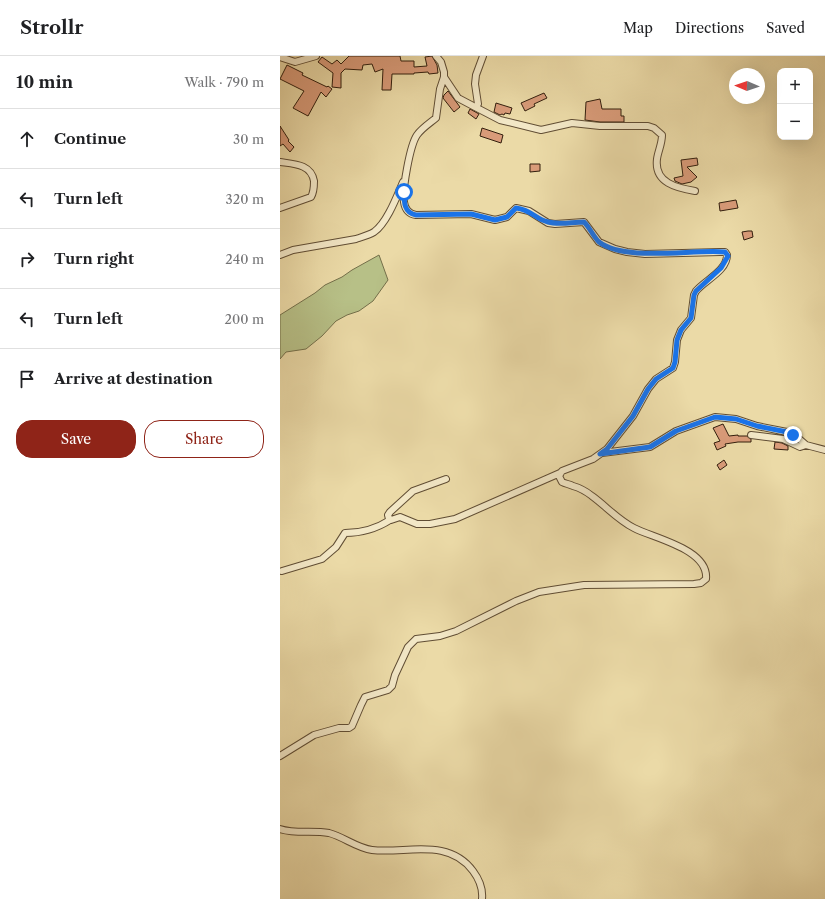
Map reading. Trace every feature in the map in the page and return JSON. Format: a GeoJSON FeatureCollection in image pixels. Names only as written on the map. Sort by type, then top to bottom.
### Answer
{"type":"FeatureCollection","features":[{"type":"Feature","properties":{"kind":"street"},"geometry":{"type":"LineString","coordinates":[[280,57],[295,62],[316,56]]}},
{"type":"Feature","properties":{"kind":"street"},"geometry":{"type":"LineString","coordinates":[[282,571],[322,559],[336,547],[345,532],[364,531],[377,528],[390,520],[400,517],[417,524],[430,524],[455,520],[560,473],[567,468],[593,459],[607,449],[633,416],[648,389],[656,379],[673,368],[677,340],[681,330],[691,318],[694,295],[696,291],[721,268],[726,259],[727,255],[725,252],[645,254],[627,252],[615,249],[599,242],[584,222],[556,224],[544,221],[529,211],[516,208],[507,217],[495,220],[471,214],[411,214],[406,209],[404,200],[406,171],[409,154],[414,140],[418,133],[436,118],[440,89],[444,78],[443,67],[436,56]]}},
{"type":"Feature","properties":{"kind":"street"},"geometry":{"type":"LineString","coordinates":[[475,107],[478,104],[475,84],[476,75],[483,56]]}},
{"type":"Feature","properties":{"kind":"street"},"geometry":{"type":"LineString","coordinates":[[444,78],[458,98],[500,120],[541,130],[572,123],[600,126],[648,126],[654,128],[662,135],[657,160],[661,178],[675,187],[695,191]]}},
{"type":"Feature","properties":{"kind":"street"},"geometry":{"type":"LineString","coordinates":[[280,162],[305,167],[311,172],[314,193],[311,197],[280,208]]}},
{"type":"Feature","properties":{"kind":"street"},"geometry":{"type":"LineString","coordinates":[[280,254],[293,250],[356,239],[376,231],[387,216],[397,198],[406,171]]}},
{"type":"Feature","properties":{"kind":"street"},"geometry":{"type":"LineString","coordinates":[[600,454],[650,447],[676,431],[715,417],[736,419],[757,426],[787,432],[798,438],[806,445],[825,450]]}},
{"type":"Feature","properties":{"kind":"street"},"geometry":{"type":"LineString","coordinates":[[751,435],[783,439],[800,447],[806,445]]}},
{"type":"Feature","properties":{"kind":"street"},"geometry":{"type":"LineString","coordinates":[[280,756],[314,735],[339,728],[349,728],[352,726],[365,697],[380,694],[392,686],[395,675],[408,647],[416,639],[440,636],[456,631],[516,601],[539,592],[584,586],[694,584],[701,583],[706,579],[706,572],[703,566],[691,554],[678,546],[635,529],[625,523],[592,496],[575,486],[562,482],[559,476],[560,473]]}},
{"type":"Feature","properties":{"kind":"street"},"geometry":{"type":"LineString","coordinates":[[390,520],[388,515],[390,512],[414,491],[446,479]]}},
{"type":"Feature","properties":{"kind":"street"},"geometry":{"type":"LineString","coordinates":[[280,829],[329,833],[370,850],[440,850],[454,855],[470,866],[478,877],[482,899]]}},
{"type":"Feature","properties":{"kind":"green space"},"geometry":{"type":"Polygon","coordinates":[[[379,255],[388,280],[373,301],[359,311],[336,321],[322,336],[306,349],[286,352],[280,359],[280,315],[325,285],[342,277],[379,255]]]}},
{"type":"Feature","properties":{"kind":"building"},"geometry":{"type":"Polygon","coordinates":[[[349,56],[400,56],[401,61],[414,61],[414,67],[427,66],[425,57],[432,56],[437,65],[438,73],[429,74],[428,72],[414,74],[392,74],[391,90],[382,90],[383,69],[375,72],[372,64],[363,65],[362,70],[345,69],[341,73],[341,88],[332,87],[333,73],[318,62],[322,57],[332,64],[337,60],[341,64],[349,56]]]}},
{"type":"Feature","properties":{"kind":"building"},"geometry":{"type":"Polygon","coordinates":[[[287,65],[303,73],[302,75],[332,89],[326,97],[321,92],[308,116],[293,108],[304,91],[280,79],[287,65]]]}},
{"type":"Feature","properties":{"kind":"building"},"geometry":{"type":"Polygon","coordinates":[[[448,91],[460,107],[454,112],[443,98],[448,91]]]}},
{"type":"Feature","properties":{"kind":"building"},"geometry":{"type":"Polygon","coordinates":[[[544,93],[547,98],[534,104],[535,106],[525,111],[521,103],[544,93]]]}},
{"type":"Feature","properties":{"kind":"building"},"geometry":{"type":"Polygon","coordinates":[[[600,99],[602,109],[621,109],[621,116],[624,116],[624,122],[600,122],[585,120],[586,102],[600,99]]]}},
{"type":"Feature","properties":{"kind":"building"},"geometry":{"type":"Polygon","coordinates":[[[496,103],[512,108],[510,114],[505,113],[504,115],[500,115],[494,112],[496,103]]]}},
{"type":"Feature","properties":{"kind":"building"},"geometry":{"type":"Polygon","coordinates":[[[470,109],[479,114],[476,119],[468,113],[470,109]]]}},
{"type":"Feature","properties":{"kind":"building"},"geometry":{"type":"Polygon","coordinates":[[[280,126],[289,140],[288,141],[294,147],[290,152],[283,144],[280,146],[280,126]]]}},
{"type":"Feature","properties":{"kind":"building"},"geometry":{"type":"Polygon","coordinates":[[[482,128],[503,135],[501,143],[480,136],[482,128]]]}},
{"type":"Feature","properties":{"kind":"building"},"geometry":{"type":"Polygon","coordinates":[[[697,158],[698,165],[687,167],[697,177],[691,182],[682,184],[675,181],[674,178],[683,176],[681,160],[697,158]]]}},
{"type":"Feature","properties":{"kind":"building"},"geometry":{"type":"Polygon","coordinates":[[[530,164],[540,164],[540,171],[530,172],[530,164]]]}},
{"type":"Feature","properties":{"kind":"building"},"geometry":{"type":"Polygon","coordinates":[[[736,200],[738,208],[720,211],[719,203],[736,200]]]}},
{"type":"Feature","properties":{"kind":"building"},"geometry":{"type":"Polygon","coordinates":[[[752,231],[753,237],[744,240],[742,232],[752,231]]]}},
{"type":"Feature","properties":{"kind":"building"},"geometry":{"type":"Polygon","coordinates":[[[723,424],[729,436],[747,436],[751,439],[751,442],[725,444],[726,446],[717,450],[714,443],[720,441],[713,428],[723,424]]]}},
{"type":"Feature","properties":{"kind":"building"},"geometry":{"type":"Polygon","coordinates":[[[775,442],[788,446],[788,450],[774,449],[775,442]]]}},
{"type":"Feature","properties":{"kind":"building"},"geometry":{"type":"Polygon","coordinates":[[[724,460],[727,465],[720,470],[717,465],[724,460]]]}},
{"type":"Feature","properties":{"kind":"route"},"geometry":{"type":"LineString","coordinates":[[404,192],[404,204],[406,209],[411,214],[416,215],[471,214],[495,220],[507,217],[516,208],[529,211],[544,221],[556,224],[584,222],[599,242],[615,249],[627,252],[645,254],[725,252],[728,256],[721,268],[698,287],[694,295],[691,318],[681,330],[677,340],[673,368],[656,379],[648,389],[633,416],[607,449],[600,454],[650,447],[676,431],[715,417],[736,419],[757,426],[787,432],[793,435]]}}]}
